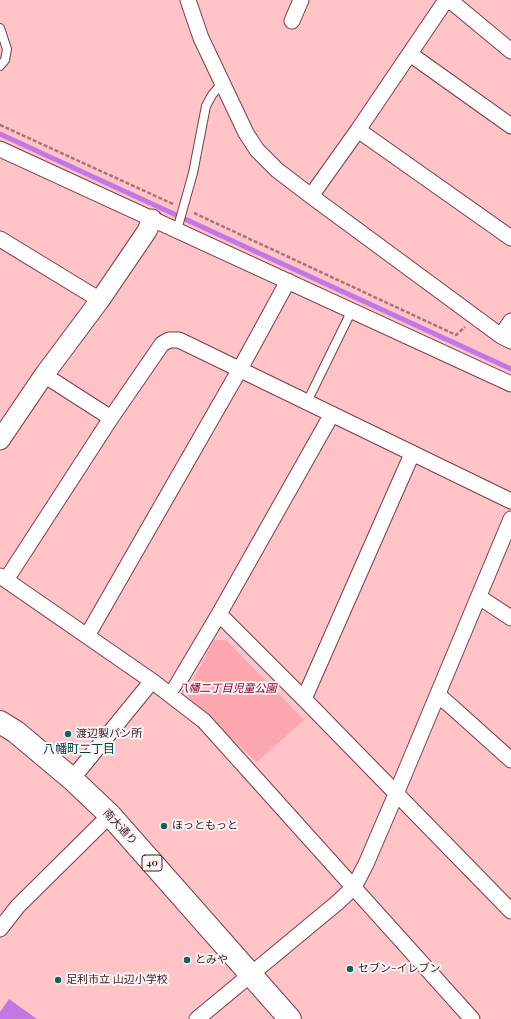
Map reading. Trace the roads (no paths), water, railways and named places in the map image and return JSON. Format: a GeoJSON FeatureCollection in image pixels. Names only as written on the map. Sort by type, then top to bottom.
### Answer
{"type":"FeatureCollection","features":[{"type":"Feature","properties":{"kind":"main road","name":"南大通り"},"geometry":{"type":"LineString","coordinates":[[0,722],[16,732],[72,779],[110,815],[290,1019]]}},
{"type":"Feature","properties":{"kind":"street"},"geometry":{"type":"LineString","coordinates":[[188,0],[201,38],[246,133],[257,150],[277,170],[476,318],[506,338],[511,321]]}},
{"type":"Feature","properties":{"kind":"street"},"geometry":{"type":"LineString","coordinates":[[292,21],[301,0]]}},
{"type":"Feature","properties":{"kind":"street"},"geometry":{"type":"LineString","coordinates":[[311,196],[444,4],[452,1],[511,51]]}},
{"type":"Feature","properties":{"kind":"street"},"geometry":{"type":"LineString","coordinates":[[410,54],[511,126]]}},
{"type":"Feature","properties":{"kind":"street"},"geometry":{"type":"LineString","coordinates":[[358,130],[511,238]]}},
{"type":"Feature","properties":{"kind":"street"},"geometry":{"type":"LineString","coordinates":[[0,149],[152,219],[178,226],[288,281],[511,384]]}},
{"type":"Feature","properties":{"kind":"street"},"geometry":{"type":"LineString","coordinates":[[0,440],[44,375],[100,300],[147,231],[152,219]]}},
{"type":"Feature","properties":{"kind":"street"},"geometry":{"type":"LineString","coordinates":[[0,239],[100,300]]}},
{"type":"Feature","properties":{"kind":"street"},"geometry":{"type":"LineString","coordinates":[[86,636],[240,369],[288,281]]}},
{"type":"Feature","properties":{"kind":"street"},"geometry":{"type":"LineString","coordinates":[[472,1019],[204,721],[152,681],[3,578],[162,344],[169,340],[180,340],[511,501]]}},
{"type":"Feature","properties":{"kind":"street"},"geometry":{"type":"LineString","coordinates":[[44,375],[111,418]]}},
{"type":"Feature","properties":{"kind":"street"},"geometry":{"type":"LineString","coordinates":[[171,695],[219,614],[332,414]]}},
{"type":"Feature","properties":{"kind":"street"},"geometry":{"type":"LineString","coordinates":[[304,699],[412,454]]}},
{"type":"Feature","properties":{"kind":"street"},"geometry":{"type":"LineString","coordinates":[[197,1019],[337,903],[354,887],[366,864],[438,696],[511,519]]}},
{"type":"Feature","properties":{"kind":"street"},"geometry":{"type":"LineString","coordinates":[[479,597],[511,618]]}},
{"type":"Feature","properties":{"kind":"street"},"geometry":{"type":"LineString","coordinates":[[219,614],[511,911]]}},
{"type":"Feature","properties":{"kind":"street"},"geometry":{"type":"LineString","coordinates":[[72,779],[152,681]]}},
{"type":"Feature","properties":{"kind":"street"},"geometry":{"type":"LineString","coordinates":[[438,696],[511,760]]}},
{"type":"Feature","properties":{"kind":"street"},"geometry":{"type":"LineString","coordinates":[[0,929],[18,906],[110,815]]}},
{"type":"Feature","properties":{"kind":"lane"},"geometry":{"type":"LineString","coordinates":[[0,28],[7,48],[5,60],[0,66]]}},
{"type":"Feature","properties":{"kind":"lane"},"geometry":{"type":"LineString","coordinates":[[178,226],[193,173],[206,106],[222,83]]}},
{"type":"Feature","properties":{"kind":"lane"},"geometry":{"type":"LineString","coordinates":[[307,402],[352,310]]}},
{"type":"Feature","properties":{"kind":"waterway"},"geometry":{"type":"LineString","coordinates":[[0,134],[511,369]]}},
{"type":"Feature","properties":{"kind":"place","name":"渡辺製パン所"},"geometry":{"type":"Point","coordinates":[68,734]}},
{"type":"Feature","properties":{"kind":"place","name":"ほっともっと"},"geometry":{"type":"Point","coordinates":[164,826]}},
{"type":"Feature","properties":{"kind":"place","name":"とみや"},"geometry":{"type":"Point","coordinates":[187,960]}},
{"type":"Feature","properties":{"kind":"place","name":"セブン-イレブン"},"geometry":{"type":"Point","coordinates":[350,969]}},
{"type":"Feature","properties":{"kind":"place","name":"足利市立 山辺小学校"},"geometry":{"type":"Point","coordinates":[58,980]}},
{"type":"Feature","properties":{"kind":"district","name":"八幡町二丁目"},"geometry":{"type":"Point","coordinates":[79,749]}},
{"type":"Feature","properties":{"kind":"park label","name":"八幡二丁目児童公園"},"geometry":{"type":"Point","coordinates":[227,689]}}]}
